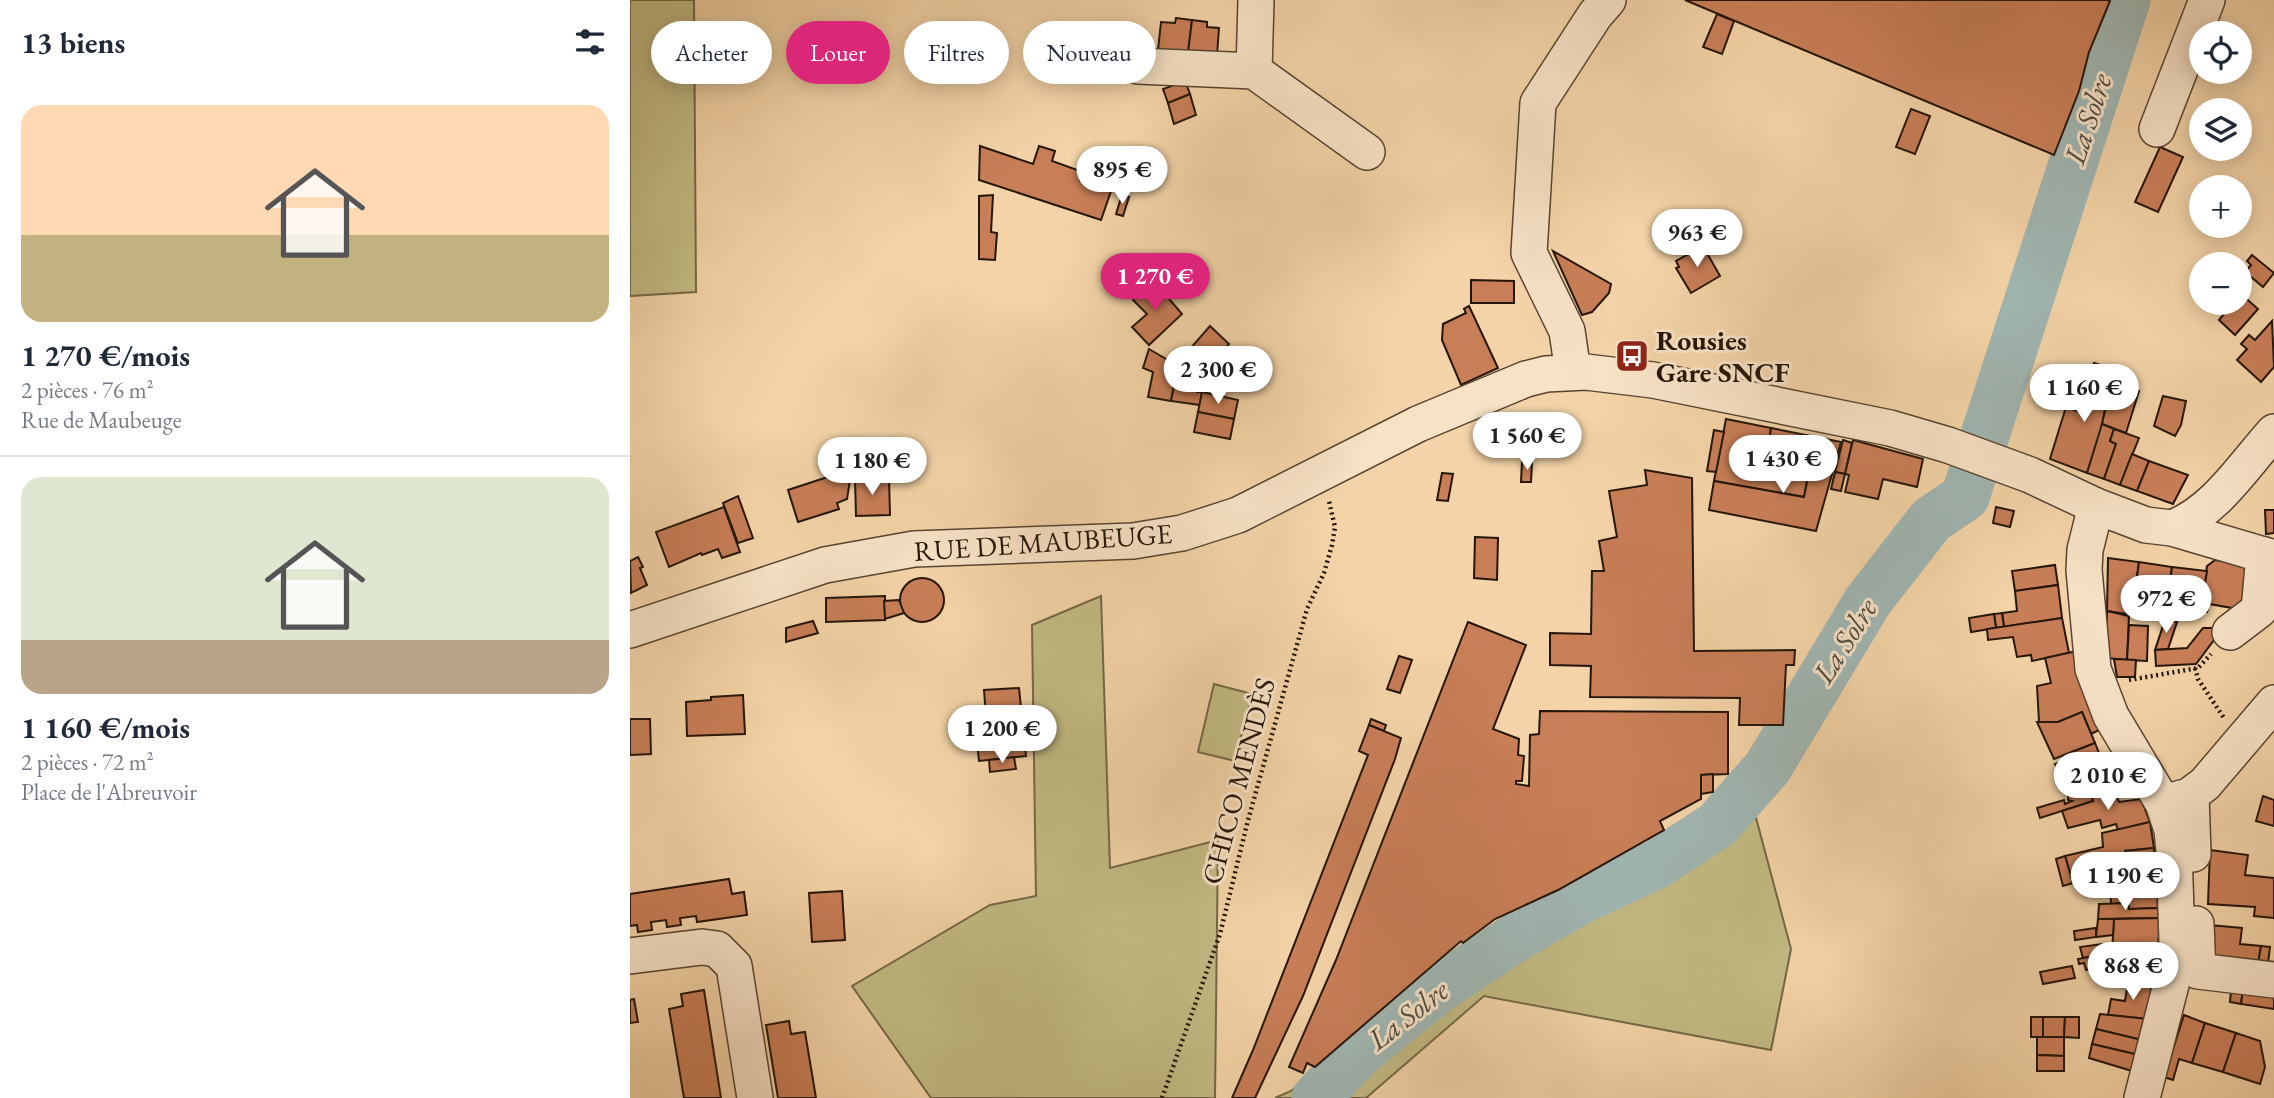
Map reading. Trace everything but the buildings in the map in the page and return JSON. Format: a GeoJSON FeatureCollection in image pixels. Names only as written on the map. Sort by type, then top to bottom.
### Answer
{"type":"FeatureCollection","features":[{"type":"Feature","properties":{"kind":"street"},"geometry":{"type":"LineString","coordinates":[[1254,71],[1256,0]]}},
{"type":"Feature","properties":{"kind":"street"},"geometry":{"type":"LineString","coordinates":[[1573,372],[1567,331],[1529,253],[1538,103],[1595,15],[1608,0]]}},
{"type":"Feature","properties":{"kind":"street"},"geometry":{"type":"LineString","coordinates":[[2157,130],[2207,0]]}},
{"type":"Feature","properties":{"kind":"street"},"geometry":{"type":"LineString","coordinates":[[1156,67],[1254,71],[1367,152]]}},
{"type":"Feature","properties":{"kind":"street","name":"RUE DE MAUBEUGE"},"geometry":{"type":"LineString","coordinates":[[630,630],[825,565],[884,554],[915,549],[1133,541],[1182,533],[1238,515],[1382,441],[1497,391],[1546,374],[1573,372],[1614,374],[1664,382],[1890,428],[1948,445],[2030,475],[2096,506],[2146,525],[2172,527],[2262,554]]}},
{"type":"Feature","properties":{"kind":"street"},"geometry":{"type":"LineString","coordinates":[[2172,527],[2190,521],[2205,510],[2274,432]]}},
{"type":"Feature","properties":{"kind":"street"},"geometry":{"type":"LineString","coordinates":[[2096,506],[2087,541],[2084,570],[2093,669],[2111,716],[2177,799],[2198,971],[2274,980]]}},
{"type":"Feature","properties":{"kind":"street"},"geometry":{"type":"LineString","coordinates":[[2230,632],[2259,610],[2262,554]]}},
{"type":"Feature","properties":{"kind":"street"},"geometry":{"type":"LineString","coordinates":[[2177,799],[2205,784],[2274,703]]}},
{"type":"Feature","properties":{"kind":"street"},"geometry":{"type":"LineString","coordinates":[[2142,1098],[2171,989],[2178,941],[2172,830],[2177,799]]}},
{"type":"Feature","properties":{"kind":"street"},"geometry":{"type":"LineString","coordinates":[[630,956],[702,947],[717,949],[734,966],[755,1098]]}},
{"type":"Feature","properties":{"kind":"path","name":"CHICO MENDÈS"},"geometry":{"type":"LineString","coordinates":[[1162,1098],[1220,934],[1247,824],[1307,609],[1324,573],[1332,545],[1335,527],[1321,473]]}},
{"type":"Feature","properties":{"kind":"path"},"geometry":{"type":"LineString","coordinates":[[2167,673],[2197,668],[2198,679],[2241,743]]}},
{"type":"Feature","properties":{"kind":"shaded area"},"geometry":{"type":"Polygon","coordinates":[[[630,0],[694,0],[694,21],[651,21],[651,84],[695,84],[696,292],[630,296],[630,0]]]}},
{"type":"Feature","properties":{"kind":"shaded area"},"geometry":{"type":"Polygon","coordinates":[[[1101,596],[1110,868],[1218,840],[1215,1098],[931,1098],[852,986],[990,905],[1036,896],[1032,625],[1101,596]]]}},
{"type":"Feature","properties":{"kind":"shaded area"},"geometry":{"type":"Polygon","coordinates":[[[1214,684],[1252,694],[1235,761],[1198,752],[1214,684]]]}},
{"type":"Feature","properties":{"kind":"shaded area"},"geometry":{"type":"Polygon","coordinates":[[[1743,769],[1791,949],[1771,1050],[1484,996],[1366,1098],[1275,1098],[1291,1091],[1476,942],[1603,876],[1708,813],[1743,769]]]}},
{"type":"Feature","properties":{"kind":"waterway","name":"La Solre"},"geometry":{"type":"LineString","coordinates":[[1316,1098],[1360,1052],[1437,990],[1516,937],[1582,899],[1657,864],[1717,825],[1768,767],[1868,601],[1931,520],[1965,497],[2126,0]]}},
{"type":"Feature","properties":{"kind":"place","name":"Rousies Gare SNCF"},"geometry":{"type":"Point","coordinates":[1632,356]}}]}
